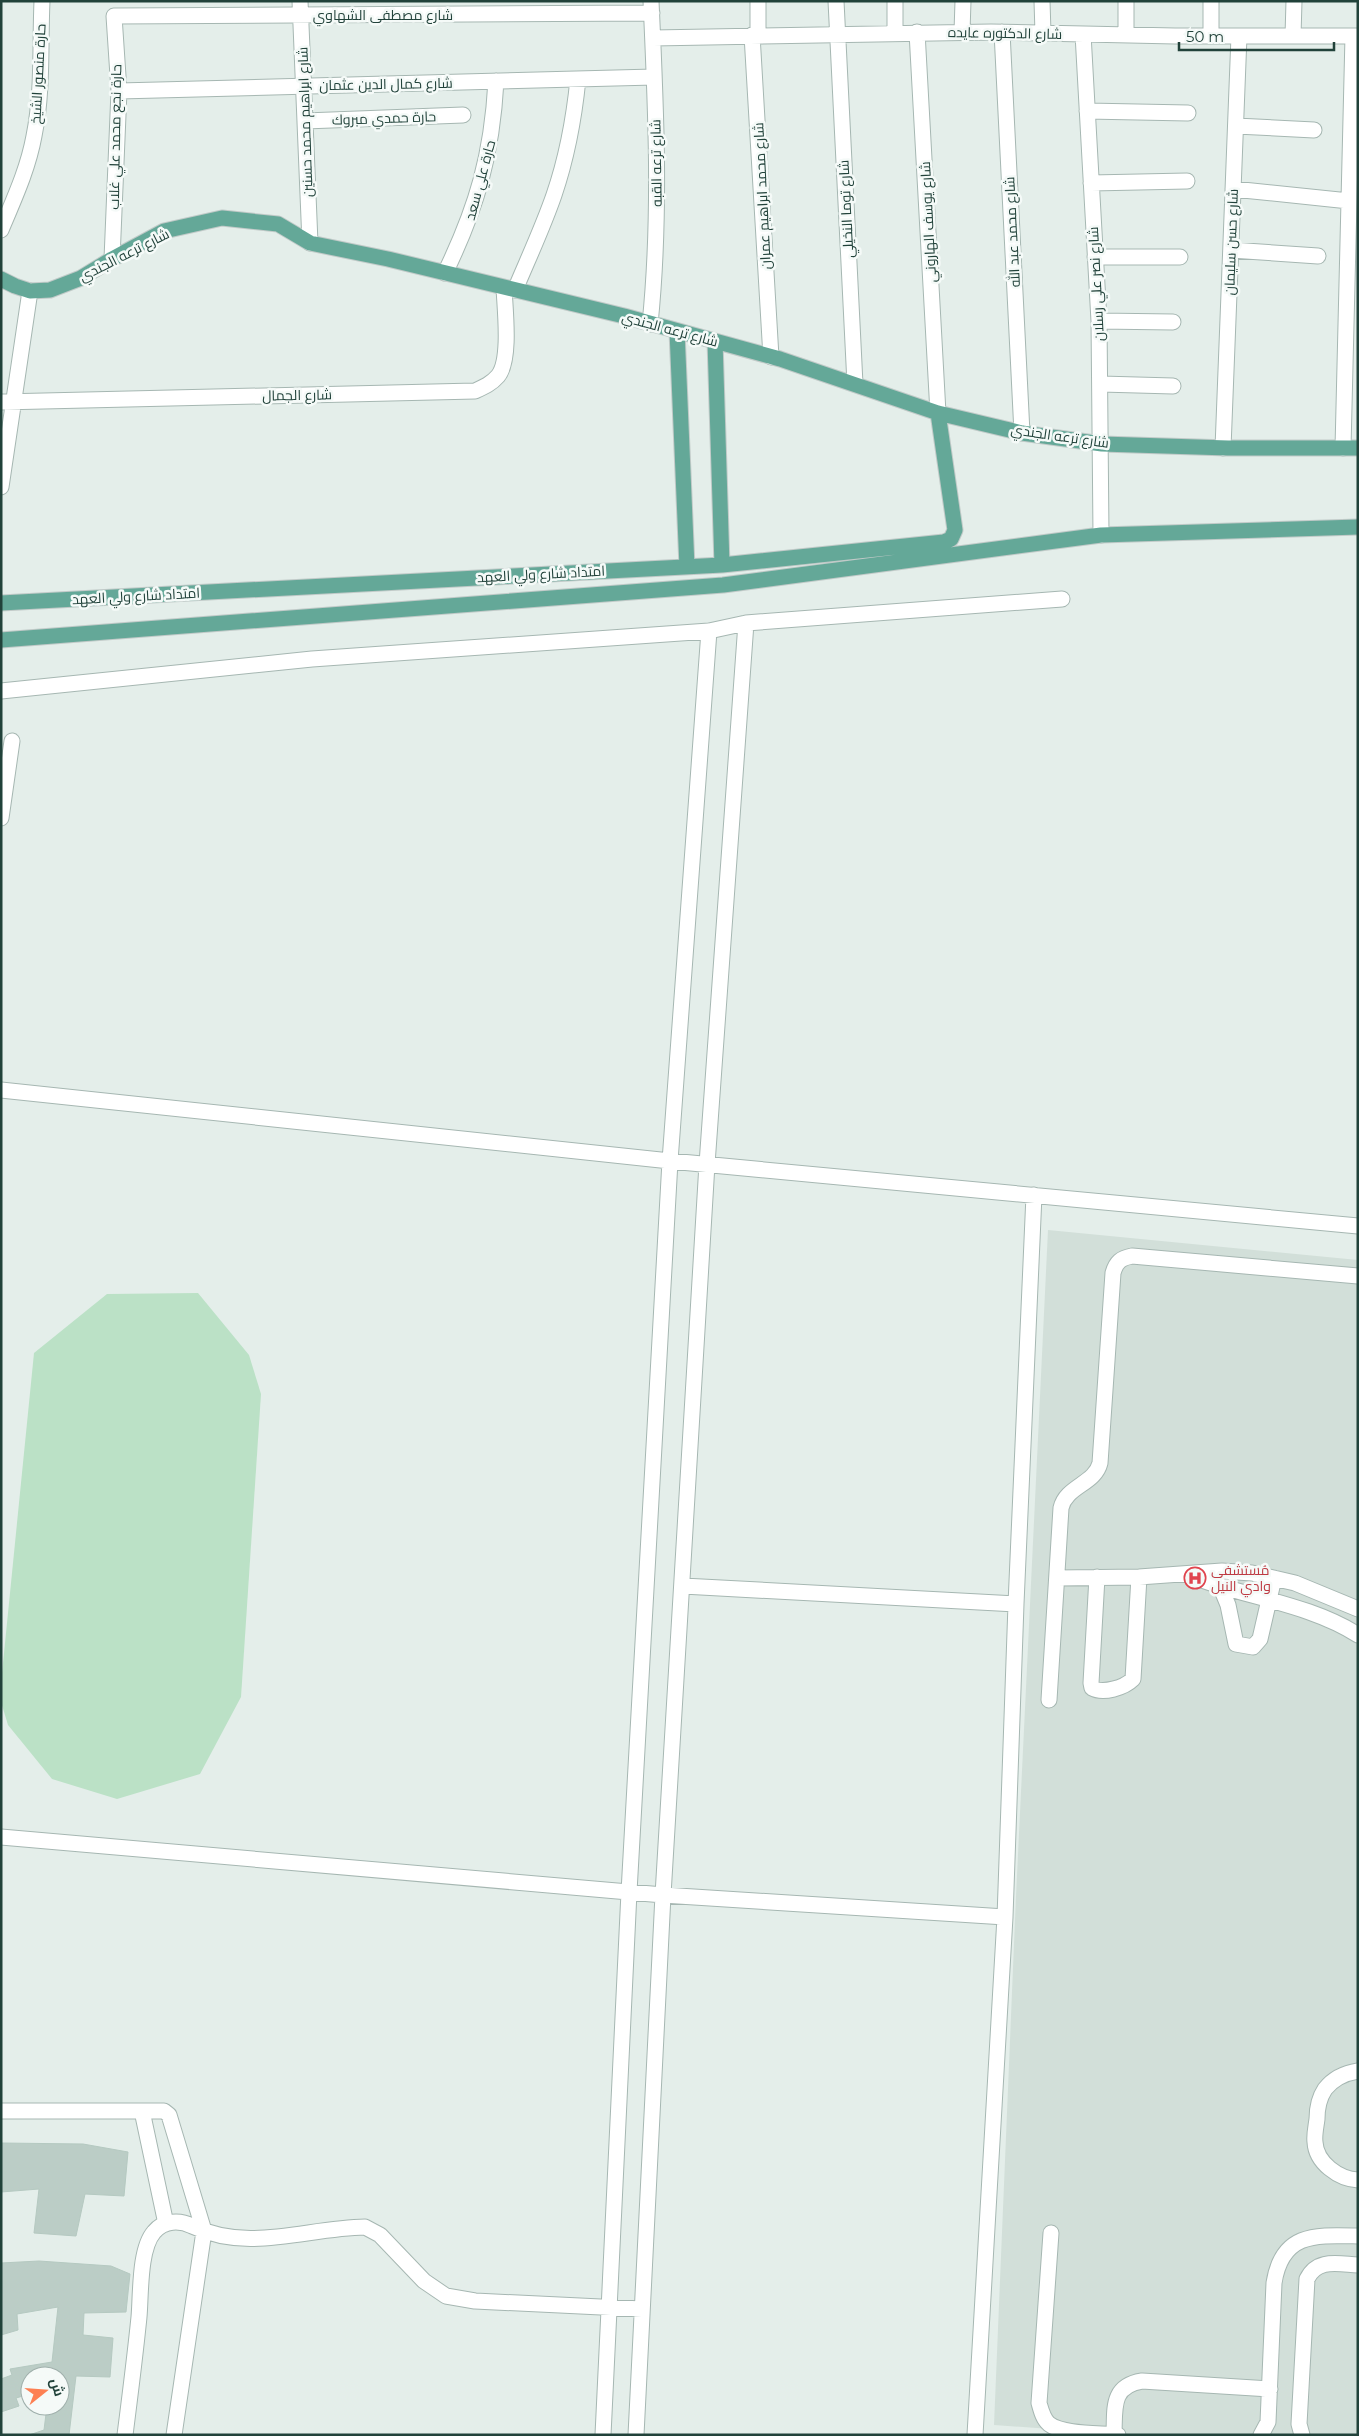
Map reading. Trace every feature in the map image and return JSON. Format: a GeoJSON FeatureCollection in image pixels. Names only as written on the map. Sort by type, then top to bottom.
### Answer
{"type":"FeatureCollection","features":[{"type":"Feature","properties":{"kind":"main road","name":"شارع ترعه الجندي"},"geometry":{"type":"LineString","coordinates":[[1,279],[15,286],[30,290],[50,290],[81,278],[112,258],[164,231],[222,218],[278,224],[310,243],[445,273],[715,341],[771,356],[938,413],[1022,432],[1102,444],[1223,448],[1351,448]]}},
{"type":"Feature","properties":{"kind":"main road"},"geometry":{"type":"LineString","coordinates":[[677,332],[687,567]]}},
{"type":"Feature","properties":{"kind":"main road"},"geometry":{"type":"LineString","coordinates":[[715,341],[722,565]]}},
{"type":"Feature","properties":{"kind":"main road"},"geometry":{"type":"LineString","coordinates":[[938,413],[955,530],[951,539],[960,554],[1101,535],[1358,527]]}},
{"type":"Feature","properties":{"kind":"main road","name":"امتداد شارع ولي العهد"},"geometry":{"type":"LineString","coordinates":[[1,603],[722,565],[944,542],[951,539]]}},
{"type":"Feature","properties":{"kind":"main road","name":"امتداد شارع ولي العهد"},"geometry":{"type":"LineString","coordinates":[[1,640],[722,585],[960,554]]}},
{"type":"Feature","properties":{"kind":"street","name":"حارة منصور الشيخ"},"geometry":{"type":"LineString","coordinates":[[1,230],[27,164],[34,135],[38,106],[42,1]]}},
{"type":"Feature","properties":{"kind":"street","name":"شارع محمد ابراهيم عمران"},"geometry":{"type":"LineString","coordinates":[[758,1],[755,35],[771,356]]}},
{"type":"Feature","properties":{"kind":"street","name":"شارع توما النخيلي"},"geometry":{"type":"LineString","coordinates":[[836,1],[856,384]]}},
{"type":"Feature","properties":{"kind":"street"},"geometry":{"type":"LineString","coordinates":[[895,1],[895,32]]}},
{"type":"Feature","properties":{"kind":"street"},"geometry":{"type":"LineString","coordinates":[[962,1],[962,32]]}},
{"type":"Feature","properties":{"kind":"street"},"geometry":{"type":"LineString","coordinates":[[1042,1],[1043,33]]}},
{"type":"Feature","properties":{"kind":"street"},"geometry":{"type":"LineString","coordinates":[[1126,1],[1126,35]]}},
{"type":"Feature","properties":{"kind":"street"},"geometry":{"type":"LineString","coordinates":[[1210,1],[1210,36]]}},
{"type":"Feature","properties":{"kind":"street"},"geometry":{"type":"LineString","coordinates":[[1294,1],[1294,36]]}},
{"type":"Feature","properties":{"kind":"street","name":"شارع مصطفى الشهاوي"},"geometry":{"type":"LineString","coordinates":[[114,16],[301,8],[651,7]]}},
{"type":"Feature","properties":{"kind":"street","name":"شارع ترعه القبه"},"geometry":{"type":"LineString","coordinates":[[650,324],[655,274],[656,213],[651,7]]}},
{"type":"Feature","properties":{"kind":"street","name":"شارع ابراهيم محمد حسنين"},"geometry":{"type":"LineString","coordinates":[[301,8],[310,243]]}},
{"type":"Feature","properties":{"kind":"street","name":"حارة نجع محمد علي غلاب"},"geometry":{"type":"LineString","coordinates":[[112,258],[119,90],[114,16]]}},
{"type":"Feature","properties":{"kind":"street","name":"شارع الدكتوره عايده"},"geometry":{"type":"LineString","coordinates":[[653,38],[895,32],[1355,36]]}},
{"type":"Feature","properties":{"kind":"street","name":"شارع يوسف الهاروني"},"geometry":{"type":"LineString","coordinates":[[917,32],[938,413]]}},
{"type":"Feature","properties":{"kind":"street","name":"شارع محمد عبد الله"},"geometry":{"type":"LineString","coordinates":[[1002,32],[1022,432]]}},
{"type":"Feature","properties":{"kind":"street","name":"شارع نصر علي رسلان"},"geometry":{"type":"LineString","coordinates":[[1083,34],[1099,321],[1102,444],[1101,535]]}},
{"type":"Feature","properties":{"kind":"street","name":"شارع حسن سليمان"},"geometry":{"type":"LineString","coordinates":[[1223,448],[1239,36]]}},
{"type":"Feature","properties":{"kind":"street"},"geometry":{"type":"LineString","coordinates":[[1351,448],[1349,201],[1355,36]]}},
{"type":"Feature","properties":{"kind":"street","name":"شارع كمال الدين عثمان"},"geometry":{"type":"LineString","coordinates":[[119,90],[654,77]]}},
{"type":"Feature","properties":{"kind":"street"},"geometry":{"type":"LineString","coordinates":[[510,289],[554,196],[564,162],[578,79]]}},
{"type":"Feature","properties":{"kind":"street","name":"حارة علي سعد"},"geometry":{"type":"LineString","coordinates":[[445,273],[463,237],[477,200],[488,161],[494,121],[496,81]]}},
{"type":"Feature","properties":{"kind":"street"},"geometry":{"type":"LineString","coordinates":[[1087,111],[1188,113]]}},
{"type":"Feature","properties":{"kind":"street","name":"حارة حمدي مبروك"},"geometry":{"type":"LineString","coordinates":[[305,121],[463,115]]}},
{"type":"Feature","properties":{"kind":"street"},"geometry":{"type":"LineString","coordinates":[[1236,126],[1314,130]]}},
{"type":"Feature","properties":{"kind":"street"},"geometry":{"type":"LineString","coordinates":[[1091,183],[1188,181]]}},
{"type":"Feature","properties":{"kind":"street"},"geometry":{"type":"LineString","coordinates":[[1233,189],[1349,201]]}},
{"type":"Feature","properties":{"kind":"street"},"geometry":{"type":"LineString","coordinates":[[1231,250],[1318,256]]}},
{"type":"Feature","properties":{"kind":"street"},"geometry":{"type":"LineString","coordinates":[[1095,257],[1180,257]]}},
{"type":"Feature","properties":{"kind":"street","name":"شارع الجمال"},"geometry":{"type":"LineString","coordinates":[[8,402],[475,391],[488,385],[499,375],[505,362],[510,289]]}},
{"type":"Feature","properties":{"kind":"street"},"geometry":{"type":"LineString","coordinates":[[1,488],[8,402],[30,290]]}},
{"type":"Feature","properties":{"kind":"street"},"geometry":{"type":"LineString","coordinates":[[1099,321],[1173,322]]}},
{"type":"Feature","properties":{"kind":"street"},"geometry":{"type":"LineString","coordinates":[[1101,384],[1173,386]]}},
{"type":"Feature","properties":{"kind":"street"},"geometry":{"type":"LineString","coordinates":[[1,691],[312,659],[709,631],[746,623],[1062,599]]}},
{"type":"Feature","properties":{"kind":"street"},"geometry":{"type":"LineString","coordinates":[[636,2435],[663,1895],[707,1164],[746,623]]}},
{"type":"Feature","properties":{"kind":"street"},"geometry":{"type":"LineString","coordinates":[[603,2435],[629,1892],[670,1161],[709,631]]}},
{"type":"Feature","properties":{"kind":"street"},"geometry":{"type":"LineString","coordinates":[[1,818],[12,741]]}},
{"type":"Feature","properties":{"kind":"street"},"geometry":{"type":"LineString","coordinates":[[1,1090],[670,1161],[1358,1226]]}},
{"type":"Feature","properties":{"kind":"street"},"geometry":{"type":"LineString","coordinates":[[975,2435],[1005,1917],[1016,1604],[1034,1195]]}},
{"type":"Feature","properties":{"kind":"street"},"geometry":{"type":"LineString","coordinates":[[1049,1700],[1063,1501],[1067,1495],[1098,1471],[1100,1463],[1113,1273],[1116,1264],[1123,1258],[1132,1256],[1358,1276]]}},
{"type":"Feature","properties":{"kind":"street"},"geometry":{"type":"LineString","coordinates":[[1057,1578],[1139,1577],[1222,1570],[1295,1583],[1358,1609]]}},
{"type":"Feature","properties":{"kind":"street"},"geometry":{"type":"LineString","coordinates":[[1187,1574],[1220,1588],[1289,1605],[1358,1635]]}},
{"type":"Feature","properties":{"kind":"street"},"geometry":{"type":"LineString","coordinates":[[1097,1577],[1090,1684],[1092,1688],[1100,1691],[1124,1686],[1132,1679],[1139,1577]]}},
{"type":"Feature","properties":{"kind":"street"},"geometry":{"type":"LineString","coordinates":[[1220,1588],[1228,1605],[1236,1644],[1242,1647],[1252,1647],[1260,1640],[1274,1578]]}},
{"type":"Feature","properties":{"kind":"street"},"geometry":{"type":"LineString","coordinates":[[683,1586],[1016,1604]]}},
{"type":"Feature","properties":{"kind":"street"},"geometry":{"type":"LineString","coordinates":[[1,1837],[663,1895],[1005,1917]]}},
{"type":"Feature","properties":{"kind":"street"},"geometry":{"type":"LineString","coordinates":[[1358,2071],[1348,2073],[1335,2080],[1325,2090],[1318,2105],[1314,2144],[1320,2158],[1329,2168],[1340,2176],[1358,2180]]}},
{"type":"Feature","properties":{"kind":"street"},"geometry":{"type":"LineString","coordinates":[[1,2111],[164,2111],[168,2115],[204,2231],[174,2435]]}},
{"type":"Feature","properties":{"kind":"street"},"geometry":{"type":"LineString","coordinates":[[142,2111],[166,2224]]}},
{"type":"Feature","properties":{"kind":"street"},"geometry":{"type":"LineString","coordinates":[[125,2435],[142,2272],[148,2244],[154,2232],[166,2224],[181,2222],[215,2236],[256,2239],[365,2227],[380,2235],[424,2281],[446,2296],[475,2301],[642,2310]]}},
{"type":"Feature","properties":{"kind":"street"},"geometry":{"type":"LineString","coordinates":[[1051,2233],[1039,2403],[1042,2416],[1049,2424],[1061,2430],[1118,2435]]}},
{"type":"Feature","properties":{"kind":"street"},"geometry":{"type":"LineString","coordinates":[[1261,2435],[1268,2422],[1274,2283],[1277,2266],[1284,2252],[1299,2241],[1317,2236],[1358,2236]]}},
{"type":"Feature","properties":{"kind":"street"},"geometry":{"type":"LineString","coordinates":[[1302,2435],[1299,2424],[1307,2279],[1310,2272],[1317,2265],[1329,2263],[1358,2265]]}},
{"type":"Feature","properties":{"kind":"street"},"geometry":{"type":"LineString","coordinates":[[1114,2434],[1115,2404],[1120,2392],[1130,2384],[1142,2382],[1270,2389]]}},
{"type":"Feature","properties":{"kind":"shaded area","name":"مُستشفى وادي النيل"},"geometry":{"type":"Polygon","coordinates":[[[1048,1230],[1358,1260],[1358,2435],[1135,2435],[994,2425],[1016,1896],[1048,1230]]]}},
{"type":"Feature","properties":{"kind":"green space"},"geometry":{"type":"Polygon","coordinates":[[[198,1293],[249,1355],[261,1394],[241,1697],[200,1774],[117,1799],[52,1779],[8,1725],[1,1702],[1,1683],[34,1353],[107,1294],[198,1293]]]}},
{"type":"Feature","properties":{"kind":"building"},"geometry":{"type":"Polygon","coordinates":[[[1,2143],[83,2144],[128,2152],[124,2196],[85,2194],[76,2236],[34,2233],[39,2189],[1,2192],[1,2143]]]}},
{"type":"Feature","properties":{"kind":"building"},"geometry":{"type":"Polygon","coordinates":[[[39,2261],[111,2266],[130,2274],[126,2312],[84,2313],[83,2335],[113,2338],[110,2377],[76,2376],[69,2435],[29,2435],[44,2430],[46,2416],[70,2416],[70,2366],[28,2366],[52,2362],[58,2307],[17,2314],[18,2330],[1,2335],[1,2263],[39,2261]]]}},
{"type":"Feature","properties":{"kind":"building"},"geometry":{"type":"Polygon","coordinates":[[[20,2367],[20,2397],[16,2398],[19,2406],[1,2412],[1,2379],[12,2375],[10,2369],[20,2367]]]}},
{"type":"Feature","properties":{"kind":"place","name":"مُستشفى وادي النيل"},"geometry":{"type":"Point","coordinates":[1195,1578]}}]}
